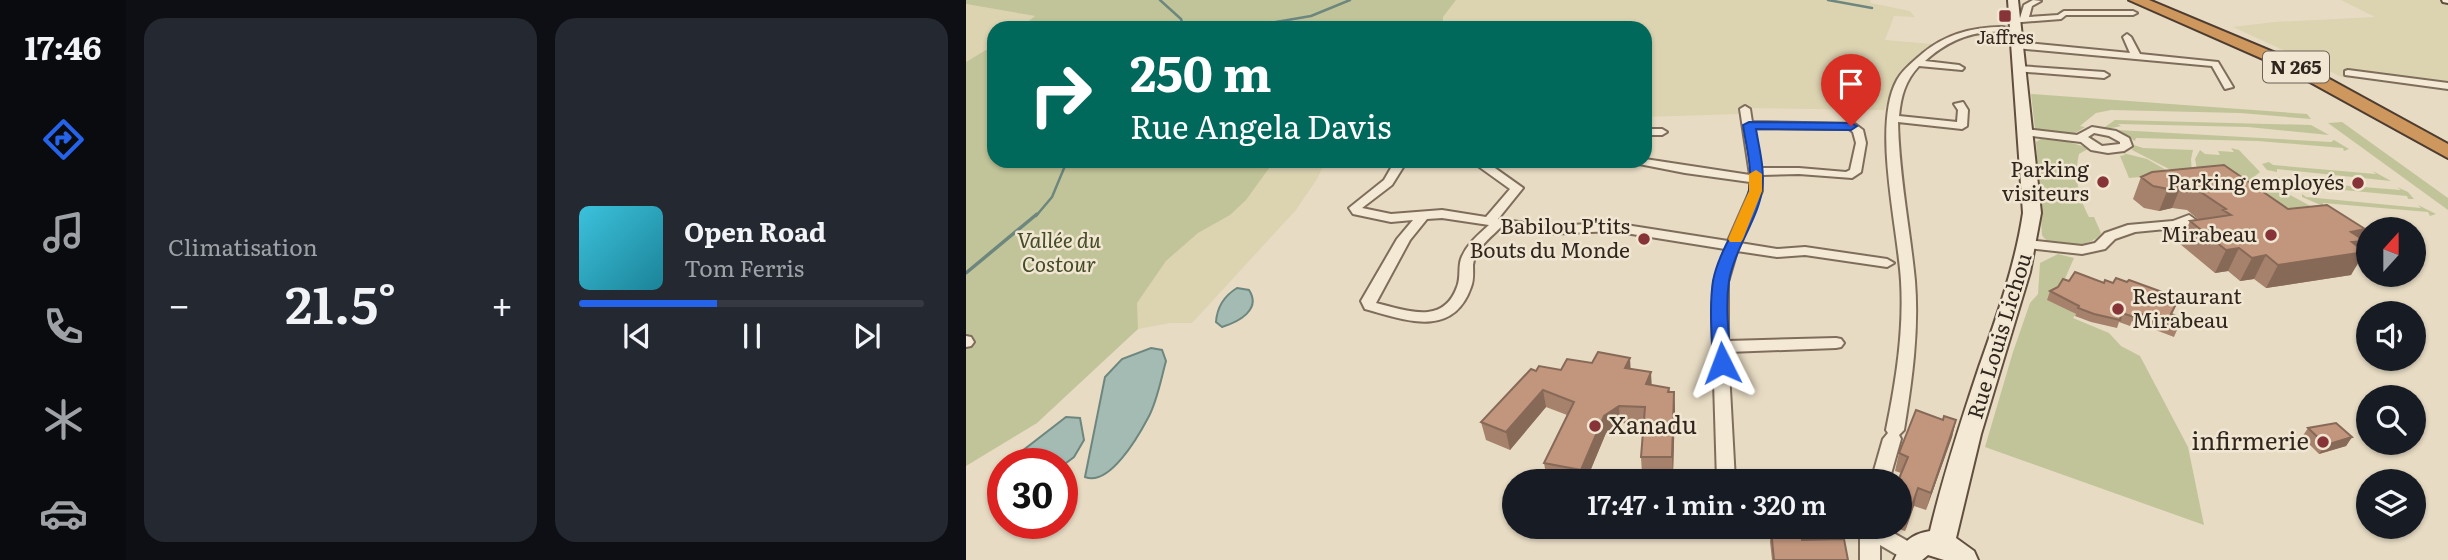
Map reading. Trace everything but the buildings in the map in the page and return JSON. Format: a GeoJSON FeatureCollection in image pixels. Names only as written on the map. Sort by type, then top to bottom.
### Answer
{"type":"FeatureCollection","features":[{"type":"Feature","properties":{"kind":"highway","name":"N 265"},"geometry":{"type":"LineString","coordinates":[[2148,0],[2285,55],[2362,93],[2448,144]]}},
{"type":"Feature","properties":{"kind":"highway","name":"N 265"},"geometry":{"type":"LineString","coordinates":[[2134,6],[2277,57],[2355,96],[2448,152]]}},
{"type":"Feature","properties":{"kind":"main road","name":"Rue Louis Lichou"},"geometry":{"type":"LineString","coordinates":[[1941,544],[1970,433],[2017,291],[2028,244],[2032,213],[2013,0]]}},
{"type":"Feature","properties":{"kind":"main road"},"geometry":{"type":"LineString","coordinates":[[1909,556],[1921,544],[1941,544],[1955,550],[1964,560]]}},
{"type":"Feature","properties":{"kind":"street"},"geometry":{"type":"LineString","coordinates":[[2017,24],[2028,5],[2037,1]]}},
{"type":"Feature","properties":{"kind":"street"},"geometry":{"type":"LineString","coordinates":[[1884,469],[1894,434],[1906,371],[1908,283],[1892,118],[1902,81],[1917,63],[1955,35],[2061,17],[2064,13],[2134,6]]}},
{"type":"Feature","properties":{"kind":"street"},"geometry":{"type":"LineString","coordinates":[[2127,37],[2136,57]]}},
{"type":"Feature","properties":{"kind":"street"},"geometry":{"type":"LineString","coordinates":[[2016,45],[2215,64],[2228,87]]}},
{"type":"Feature","properties":{"kind":"street"},"geometry":{"type":"LineString","coordinates":[[1917,63],[1959,68]]}},
{"type":"Feature","properties":{"kind":"street"},"geometry":{"type":"LineString","coordinates":[[2018,69],[2104,75]]}},
{"type":"Feature","properties":{"kind":"street"},"geometry":{"type":"LineString","coordinates":[[2348,73],[2448,86]]}},
{"type":"Feature","properties":{"kind":"street"},"geometry":{"type":"LineString","coordinates":[[1892,118],[1962,126],[1963,110],[1959,104]]}},
{"type":"Feature","properties":{"kind":"street"},"geometry":{"type":"LineString","coordinates":[[1726,469],[1721,282],[1732,246],[1756,191],[1745,109]]}},
{"type":"Feature","properties":{"kind":"street"},"geometry":{"type":"LineString","coordinates":[[1652,164],[1691,171],[1755,175],[1799,171],[1848,176],[1854,172],[1861,142],[1858,130],[1851,126],[1749,125]]}},
{"type":"Feature","properties":{"kind":"street"},"geometry":{"type":"LineString","coordinates":[[1652,132],[1661,132]]}},
{"type":"Feature","properties":{"kind":"street"},"geometry":{"type":"LineString","coordinates":[[2025,132],[2083,139]]}},
{"type":"Feature","properties":{"kind":"street"},"geometry":{"type":"LineString","coordinates":[[1396,168],[1388,181],[1355,208],[1357,211],[1391,218],[1442,214],[1547,230],[1613,227],[1777,253],[1805,251],[1887,263]]}},
{"type":"Feature","properties":{"kind":"street"},"geometry":{"type":"LineString","coordinates":[[1423,216],[1404,239],[1368,301],[1370,306],[1428,318],[1440,317],[1448,311],[1465,286],[1469,256],[1517,188],[1487,168]]}},
{"type":"Feature","properties":{"kind":"street"},"geometry":{"type":"LineString","coordinates":[[2028,244],[2082,250],[2100,246],[2110,236],[2133,228],[2178,224]]}},
{"type":"Feature","properties":{"kind":"street"},"geometry":{"type":"LineString","coordinates":[[1721,346],[1836,343]]}},
{"type":"Feature","properties":{"kind":"street"},"geometry":{"type":"LineString","coordinates":[[1869,539],[1870,560]]}},
{"type":"Feature","properties":{"kind":"street"},"geometry":{"type":"LineString","coordinates":[[1885,539],[1909,556]]}},
{"type":"Feature","properties":{"kind":"shaded area"},"geometry":{"type":"Polygon","coordinates":[[[1456,0],[1870,0],[1871,3],[1910,11],[1915,17],[1894,16],[1885,40],[1932,44],[1917,56],[1897,79],[1884,110],[1743,108],[1738,114],[1652,117],[1652,21],[1443,21],[1443,17],[1456,0]]]}},
{"type":"Feature","properties":{"kind":"shaded area"},"geometry":{"type":"Polygon","coordinates":[[[2341,0],[2448,0],[2448,85],[2342,77],[2233,27],[2274,22],[2375,17],[2341,0]]]}},
{"type":"Feature","properties":{"kind":"shaded area"},"geometry":{"type":"Polygon","coordinates":[[[966,4],[1036,16],[1029,21],[987,21],[987,49],[966,62],[966,4]]]}},
{"type":"Feature","properties":{"kind":"shaded area"},"geometry":{"type":"Polygon","coordinates":[[[1266,168],[1322,168],[1296,210],[1192,323],[1170,323],[1138,329],[1136,304],[1166,261],[1198,233],[1230,214],[1266,168]]]}},
{"type":"Feature","properties":{"kind":"green space"},"geometry":{"type":"Polygon","coordinates":[[[966,0],[1456,0],[1443,17],[1443,21],[1029,21],[1035,16],[966,4],[966,0]]]}},
{"type":"Feature","properties":{"kind":"green space","name":"Vallée du Costour"},"geometry":{"type":"Polygon","coordinates":[[[987,49],[987,168],[1269,168],[1246,200],[1230,215],[1198,233],[1166,261],[1137,303],[1138,329],[1037,423],[996,448],[987,448],[987,453],[966,466],[966,62],[987,49]]]}},
{"type":"Feature","properties":{"kind":"green space"},"geometry":{"type":"Polygon","coordinates":[[[2031,94],[2307,114],[2311,119],[2240,113],[2111,110],[2096,113],[2080,126],[2085,127],[2072,135],[2035,129],[2031,94]]]}},
{"type":"Feature","properties":{"kind":"green space"},"geometry":{"type":"Polygon","coordinates":[[[2115,120],[2311,125],[2329,135],[2248,127],[2118,124],[2121,126],[2107,129],[2097,127],[2105,127],[2115,120]]]}},
{"type":"Feature","properties":{"kind":"green space"},"geometry":{"type":"Polygon","coordinates":[[[2342,122],[2448,198],[2448,210],[2328,123],[2342,122]]]}},
{"type":"Feature","properties":{"kind":"green space"},"geometry":{"type":"Polygon","coordinates":[[[2117,130],[2331,142],[2334,140],[2349,149],[2344,151],[2343,148],[2258,141],[2136,138],[2135,141],[2117,130]]]}},
{"type":"Feature","properties":{"kind":"green space"},"geometry":{"type":"Polygon","coordinates":[[[2041,139],[2065,141],[2099,151],[2086,150],[2079,154],[2078,162],[2077,178],[2082,201],[2089,217],[2094,217],[2101,233],[2089,242],[2062,246],[2054,244],[2042,235],[2036,142],[2041,139]]]}},
{"type":"Feature","properties":{"kind":"green space"},"geometry":{"type":"Polygon","coordinates":[[[2134,145],[2143,148],[2193,150],[2192,174],[2183,179],[2132,150],[2134,145]]]}},
{"type":"Feature","properties":{"kind":"green space"},"geometry":{"type":"Polygon","coordinates":[[[2231,148],[2239,150],[2260,172],[2245,184],[2197,169],[2195,159],[2200,150],[2205,154],[2220,155],[2218,151],[2234,152],[2231,148]]]}},
{"type":"Feature","properties":{"kind":"green space"},"geometry":{"type":"Polygon","coordinates":[[[2123,153],[2147,159],[2173,174],[2129,178],[2120,156],[2125,155],[2123,153]]]}},
{"type":"Feature","properties":{"kind":"green space"},"geometry":{"type":"Polygon","coordinates":[[[2269,162],[2273,165],[2376,174],[2373,171],[2391,181],[2277,169],[2277,172],[2267,170],[2262,164],[2269,162]]]}},
{"type":"Feature","properties":{"kind":"green space"},"geometry":{"type":"Polygon","coordinates":[[[2279,177],[2285,181],[2401,190],[2397,187],[2408,192],[2414,199],[2408,199],[2407,196],[2290,185],[2289,188],[2276,181],[2275,178],[2279,177]]]}},
{"type":"Feature","properties":{"kind":"green space"},"geometry":{"type":"Polygon","coordinates":[[[2264,181],[2316,209],[2311,224],[2242,190],[2264,181]]]}},
{"type":"Feature","properties":{"kind":"green space"},"geometry":{"type":"Polygon","coordinates":[[[2302,194],[2306,197],[2421,208],[2418,205],[2436,214],[2430,216],[2428,212],[2323,203],[2323,206],[2302,197],[2302,194]]]}},
{"type":"Feature","properties":{"kind":"green space"},"geometry":{"type":"Polygon","coordinates":[[[2058,254],[2074,258],[2064,281],[2048,300],[2076,314],[2073,318],[2109,333],[2121,346],[2140,356],[2188,447],[2204,525],[1985,447],[2013,352],[2030,303],[2038,294],[2040,263],[2058,254]]]}},
{"type":"Feature","properties":{"kind":"water"},"geometry":{"type":"Polygon","coordinates":[[[1237,288],[1249,290],[1253,304],[1241,318],[1222,327],[1216,322],[1220,307],[1225,298],[1237,288]]]}},
{"type":"Feature","properties":{"kind":"water"},"geometry":{"type":"Polygon","coordinates":[[[1151,348],[1162,350],[1166,361],[1148,418],[1130,448],[1113,468],[1104,475],[1085,477],[1105,377],[1122,359],[1151,348]]]}},
{"type":"Feature","properties":{"kind":"water"},"geometry":{"type":"Polygon","coordinates":[[[1066,417],[1080,418],[1084,440],[1078,450],[1078,448],[1026,448],[1066,417]]]}},
{"type":"Feature","properties":{"kind":"waterway"},"geometry":{"type":"LineString","coordinates":[[1160,0],[1182,21]]}},
{"type":"Feature","properties":{"kind":"waterway"},"geometry":{"type":"LineString","coordinates":[[1281,21],[1311,16],[1350,0]]}},
{"type":"Feature","properties":{"kind":"waterway"},"geometry":{"type":"LineString","coordinates":[[1828,0],[1872,8]]}},
{"type":"Feature","properties":{"kind":"waterway"},"geometry":{"type":"LineString","coordinates":[[1036,216],[1052,197],[1064,168]]}},
{"type":"Feature","properties":{"kind":"waterway"},"geometry":{"type":"LineString","coordinates":[[966,273],[1037,214]]}},
{"type":"Feature","properties":{"kind":"slow traffic"},"geometry":{"type":"LineString","coordinates":[[1735,239],[1756,191],[1756,174]]}},
{"type":"Feature","properties":{"kind":"place","name":"Jaffres"},"geometry":{"type":"Point","coordinates":[2005,16]}},
{"type":"Feature","properties":{"kind":"place","name":"Parking visiteurs"},"geometry":{"type":"Point","coordinates":[2103,182]}},
{"type":"Feature","properties":{"kind":"place","name":"Parking employés"},"geometry":{"type":"Point","coordinates":[2358,183]}},
{"type":"Feature","properties":{"kind":"place","name":"Mirabeau"},"geometry":{"type":"Point","coordinates":[2271,235]}},
{"type":"Feature","properties":{"kind":"place","name":"Babilou P'tits Bouts du Monde"},"geometry":{"type":"Point","coordinates":[1644,239]}},
{"type":"Feature","properties":{"kind":"place","name":"Restaurant Mirabeau"},"geometry":{"type":"Point","coordinates":[2118,309]}},
{"type":"Feature","properties":{"kind":"place","name":"Xanadu"},"geometry":{"type":"Point","coordinates":[1595,426]}},
{"type":"Feature","properties":{"kind":"place","name":"infirmerie"},"geometry":{"type":"Point","coordinates":[2323,442]}},
{"type":"Feature","properties":{"kind":"route"},"geometry":{"type":"LineString","coordinates":[[1722,363],[1719,316],[1721,282],[1728,257],[1756,191],[1749,125],[1851,126]]}}]}
